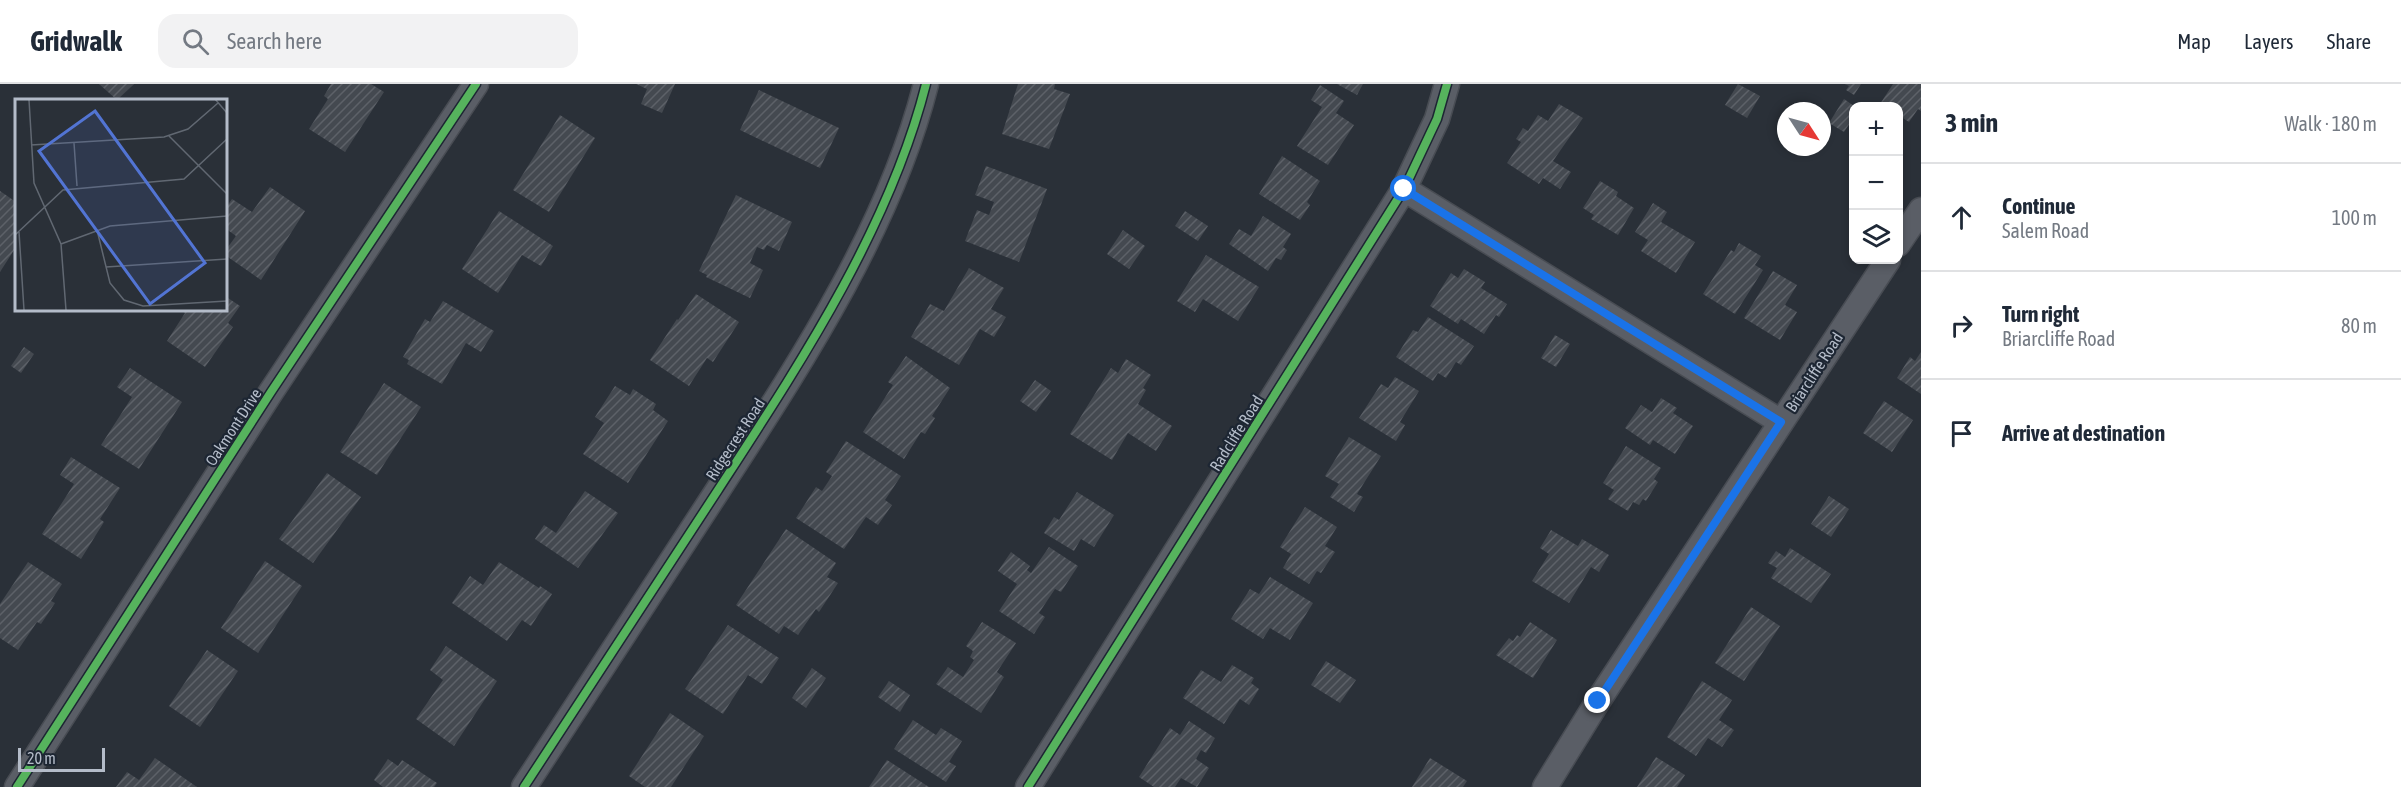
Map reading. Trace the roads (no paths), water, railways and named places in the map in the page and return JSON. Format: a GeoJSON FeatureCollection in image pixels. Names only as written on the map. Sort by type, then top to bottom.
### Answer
{"type":"FeatureCollection","features":[{"type":"Feature","properties":{"kind":"street","name":"Oakmont Drive"},"geometry":{"type":"LineString","coordinates":[[17,787],[271,392],[476,84]]}},
{"type":"Feature","properties":{"kind":"street","name":"Radcliffe Road"},"geometry":{"type":"LineString","coordinates":[[1028,787],[1404,189],[1437,119],[1447,84]]}},
{"type":"Feature","properties":{"kind":"street","name":"Ridgecrest Road"},"geometry":{"type":"LineString","coordinates":[[524,787],[794,374],[879,217],[911,135],[919,86]]}},
{"type":"Feature","properties":{"kind":"street"},"geometry":{"type":"LineString","coordinates":[[1404,189],[1781,422]]}},
{"type":"Feature","properties":{"kind":"street"},"geometry":{"type":"LineString","coordinates":[[1903,238],[1921,210]]}},
{"type":"Feature","properties":{"kind":"street","name":"Briarcliffe Road"},"geometry":{"type":"LineString","coordinates":[[1545,787],[1598,701],[1885,264]]}}]}
